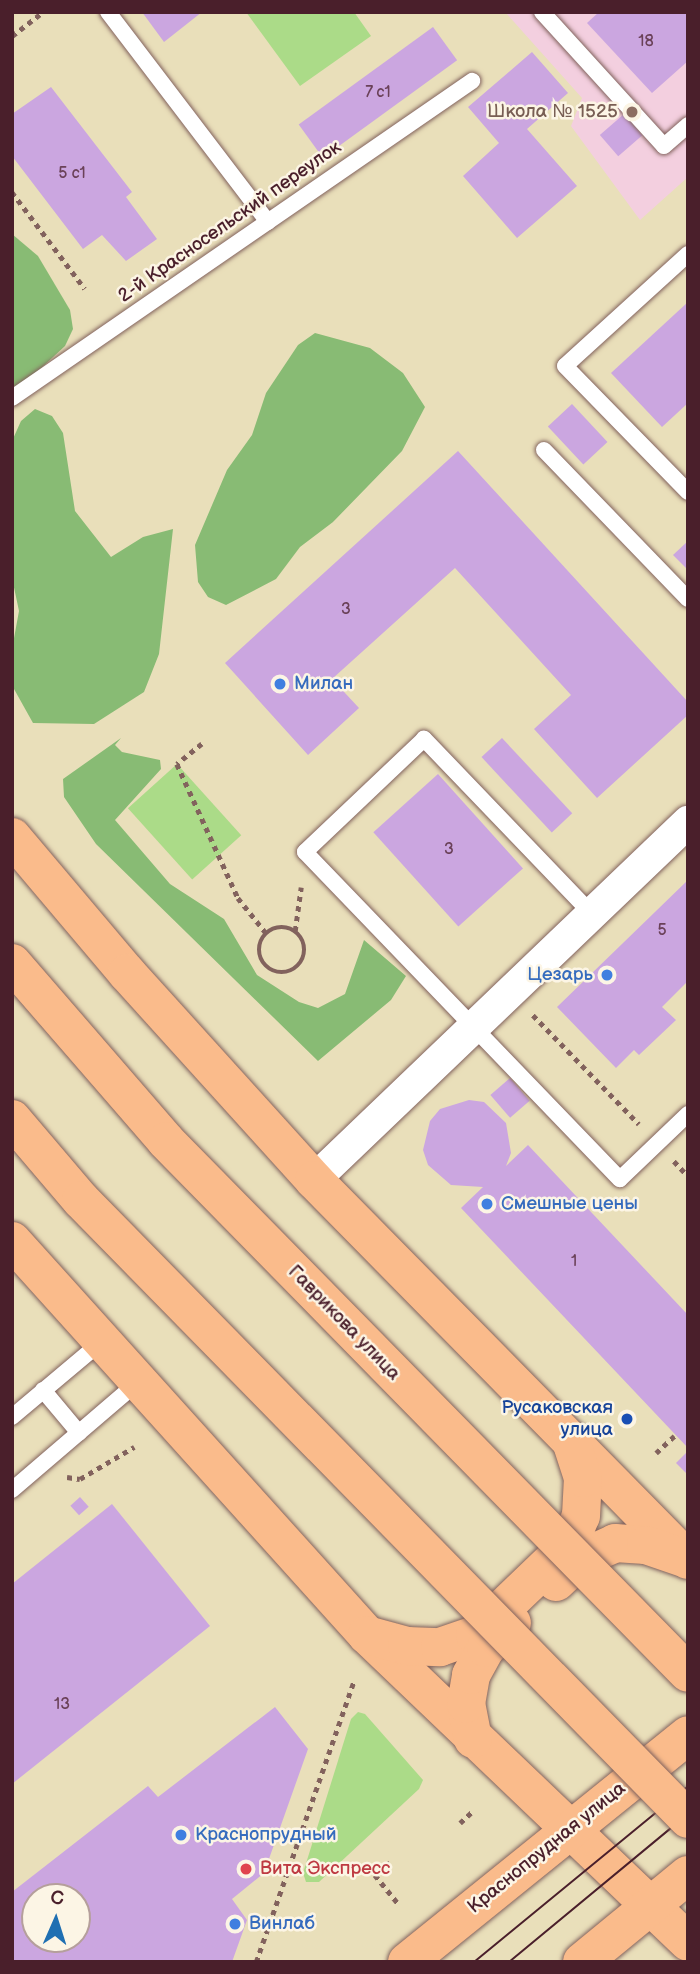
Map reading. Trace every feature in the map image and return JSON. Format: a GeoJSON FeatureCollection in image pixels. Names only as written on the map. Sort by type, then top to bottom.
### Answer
{"type":"FeatureCollection","features":[{"type":"Feature","properties":{"kind":"main road"},"geometry":{"type":"LineString","coordinates":[[12,837],[127,974],[314,1180],[570,1437],[687,1559]]}},
{"type":"Feature","properties":{"kind":"main road","name":"Гаврикова улица"},"geometry":{"type":"LineString","coordinates":[[12,963],[166,1141],[688,1673]]}},
{"type":"Feature","properties":{"kind":"main road"},"geometry":{"type":"LineString","coordinates":[[12,1119],[81,1200],[688,1819]]}},
{"type":"Feature","properties":{"kind":"main road"},"geometry":{"type":"LineString","coordinates":[[12,1241],[137,1383],[367,1635],[567,1831],[652,1906],[688,1942]]}},
{"type":"Feature","properties":{"kind":"main road"},"geometry":{"type":"LineString","coordinates":[[367,1635],[407,1646],[440,1647],[475,1635],[569,1545],[581,1516],[583,1478],[570,1437]]}},
{"type":"Feature","properties":{"kind":"main road"},"geometry":{"type":"LineString","coordinates":[[473,1739],[466,1704],[471,1675],[485,1648],[582,1558],[615,1544],[646,1545],[687,1559]]}},
{"type":"Feature","properties":{"kind":"main road","name":"Краснопрудная улица"},"geometry":{"type":"LineString","coordinates":[[407,1962],[688,1735]]}},
{"type":"Feature","properties":{"kind":"main road"},"geometry":{"type":"LineString","coordinates":[[582,1962],[688,1875]]}},
{"type":"Feature","properties":{"kind":"street"},"geometry":{"type":"LineString","coordinates":[[314,1180],[688,822]]}},
{"type":"Feature","properties":{"kind":"lane"},"geometry":{"type":"LineString","coordinates":[[108,12],[268,222]]}},
{"type":"Feature","properties":{"kind":"lane"},"geometry":{"type":"LineString","coordinates":[[542,12],[664,146],[688,125]]}},
{"type":"Feature","properties":{"kind":"lane","name":"2-й Красносельский переулок"},"geometry":{"type":"LineString","coordinates":[[12,398],[472,81]]}},
{"type":"Feature","properties":{"kind":"lane"},"geometry":{"type":"LineString","coordinates":[[688,254],[565,366],[688,492]]}},
{"type":"Feature","properties":{"kind":"lane"},"geometry":{"type":"LineString","coordinates":[[544,450],[688,599]]}},
{"type":"Feature","properties":{"kind":"lane"},"geometry":{"type":"LineString","coordinates":[[592,914],[424,739],[305,852],[620,1179],[688,1114]]}},
{"type":"Feature","properties":{"kind":"lane"},"geometry":{"type":"LineString","coordinates":[[12,1417],[101,1342]]}},
{"type":"Feature","properties":{"kind":"lane"},"geometry":{"type":"LineString","coordinates":[[12,1490],[137,1383]]}},
{"type":"Feature","properties":{"kind":"lane"},"geometry":{"type":"LineString","coordinates":[[43,1390],[79,1433]]}},
{"type":"Feature","properties":{"kind":"path"},"geometry":{"type":"LineString","coordinates":[[12,36],[43,12]]}},
{"type":"Feature","properties":{"kind":"path"},"geometry":{"type":"LineString","coordinates":[[12,192],[85,289]]}},
{"type":"Feature","properties":{"kind":"path"},"geometry":{"type":"LineString","coordinates":[[202,744],[177,764],[238,898],[266,933]]}},
{"type":"Feature","properties":{"kind":"path"},"geometry":{"type":"LineString","coordinates":[[295,931],[305,852]]}},
{"type":"Feature","properties":{"kind":"path"},"geometry":{"type":"LineString","coordinates":[[285,927],[295,931],[302,939],[304,958],[289,973],[269,970],[262,962],[259,952],[266,933],[285,927]]}},
{"type":"Feature","properties":{"kind":"path"},"geometry":{"type":"LineString","coordinates":[[511,991],[688,1176]]}},
{"type":"Feature","properties":{"kind":"path"},"geometry":{"type":"LineString","coordinates":[[656,1454],[674,1436]]}},
{"type":"Feature","properties":{"kind":"path"},"geometry":{"type":"LineString","coordinates":[[80,1479],[134,1447]]}},
{"type":"Feature","properties":{"kind":"path"},"geometry":{"type":"LineString","coordinates":[[256,1962],[354,1680]]}},
{"type":"Feature","properties":{"kind":"path"},"geometry":{"type":"LineString","coordinates":[[460,1823],[474,1811]]}},
{"type":"Feature","properties":{"kind":"path"},"geometry":{"type":"LineString","coordinates":[[390,1863],[375,1875],[399,1905]]}},
{"type":"Feature","properties":{"kind":"shaded area","name":"Школа № 1525"},"geometry":{"type":"Polygon","coordinates":[[[505,12],[688,12],[688,177],[640,220],[571,126],[582,98],[505,12]]]}},
{"type":"Feature","properties":{"kind":"green space"},"geometry":{"type":"Polygon","coordinates":[[[246,12],[354,12],[371,36],[300,86],[246,12]]]}},
{"type":"Feature","properties":{"kind":"green space"},"geometry":{"type":"Polygon","coordinates":[[[12,234],[38,256],[70,310],[73,329],[65,346],[12,395],[12,234]]]}},
{"type":"Feature","properties":{"kind":"green space"},"geometry":{"type":"Polygon","coordinates":[[[315,333],[370,348],[403,373],[425,407],[402,451],[333,522],[300,547],[276,579],[226,605],[208,597],[198,582],[195,545],[227,470],[252,435],[266,393],[298,345],[315,333]]]}},
{"type":"Feature","properties":{"kind":"green space"},"geometry":{"type":"Polygon","coordinates":[[[35,409],[52,416],[63,433],[75,511],[111,557],[143,537],[173,529],[159,654],[144,692],[94,724],[33,723],[14,689],[12,649],[19,611],[12,578],[12,441],[21,421],[35,409]]]}},
{"type":"Feature","properties":{"kind":"green space"},"geometry":{"type":"Polygon","coordinates":[[[121,738],[115,745],[122,752],[160,760],[161,769],[115,820],[170,884],[224,919],[257,975],[299,1002],[318,1008],[345,994],[364,940],[406,976],[391,1000],[318,1061],[96,844],[64,797],[63,779],[121,738]]]}},
{"type":"Feature","properties":{"kind":"green space"},"geometry":{"type":"Polygon","coordinates":[[[177,764],[241,835],[192,880],[128,808],[177,764]]]}},
{"type":"Feature","properties":{"kind":"green space"},"geometry":{"type":"Polygon","coordinates":[[[358,1712],[365,1714],[423,1780],[419,1789],[319,1882],[306,1882],[303,1873],[351,1719],[358,1712]]]}},
{"type":"Feature","properties":{"kind":"building"},"geometry":{"type":"Polygon","coordinates":[[[142,12],[202,12],[164,42],[142,12]]]}},
{"type":"Feature","properties":{"kind":"building"},"geometry":{"type":"Polygon","coordinates":[[[599,12],[688,12],[688,61],[652,93],[587,23],[599,12]]]}},
{"type":"Feature","properties":{"kind":"building"},"geometry":{"type":"Polygon","coordinates":[[[433,27],[457,60],[323,158],[299,125],[433,27]]]}},
{"type":"Feature","properties":{"kind":"building"},"geometry":{"type":"Polygon","coordinates":[[[532,52],[568,93],[527,129],[577,186],[517,238],[463,176],[499,143],[468,107],[532,52]]]}},
{"type":"Feature","properties":{"kind":"building"},"geometry":{"type":"Polygon","coordinates":[[[51,87],[132,192],[126,197],[157,239],[126,261],[102,235],[83,249],[12,156],[12,114],[51,87]]]}},
{"type":"Feature","properties":{"kind":"building"},"geometry":{"type":"Polygon","coordinates":[[[624,114],[642,135],[618,156],[600,135],[624,114]]]}},
{"type":"Feature","properties":{"kind":"building"},"geometry":{"type":"Polygon","coordinates":[[[688,302],[688,403],[662,427],[611,373],[688,302]]]}},
{"type":"Feature","properties":{"kind":"building"},"geometry":{"type":"Polygon","coordinates":[[[572,404],[607,442],[583,465],[548,427],[572,404]]]}},
{"type":"Feature","properties":{"kind":"building"},"geometry":{"type":"Polygon","coordinates":[[[458,451],[688,702],[688,715],[597,798],[534,729],[571,695],[455,568],[332,679],[359,708],[308,755],[225,663],[458,451]]]}},
{"type":"Feature","properties":{"kind":"building"},"geometry":{"type":"Polygon","coordinates":[[[688,541],[688,570],[673,555],[688,541]]]}},
{"type":"Feature","properties":{"kind":"building"},"geometry":{"type":"Polygon","coordinates":[[[502,738],[572,813],[552,832],[482,757],[502,738]]]}},
{"type":"Feature","properties":{"kind":"building"},"geometry":{"type":"Polygon","coordinates":[[[438,774],[523,868],[458,927],[373,832],[438,774]]]}},
{"type":"Feature","properties":{"kind":"building"},"geometry":{"type":"Polygon","coordinates":[[[688,880],[688,981],[662,1007],[676,1020],[639,1055],[634,1050],[616,1068],[557,1007],[688,880]]]}},
{"type":"Feature","properties":{"kind":"building"},"geometry":{"type":"Polygon","coordinates":[[[510,1078],[530,1101],[510,1118],[490,1095],[510,1078]]]}},
{"type":"Feature","properties":{"kind":"building"},"geometry":{"type":"Polygon","coordinates":[[[469,1100],[484,1102],[506,1123],[511,1153],[506,1166],[528,1145],[688,1315],[688,1448],[461,1208],[483,1187],[451,1185],[428,1165],[423,1150],[430,1121],[440,1109],[469,1100]]]}},
{"type":"Feature","properties":{"kind":"building"},"geometry":{"type":"Polygon","coordinates":[[[688,1451],[688,1475],[676,1463],[688,1451]]]}},
{"type":"Feature","properties":{"kind":"building"},"geometry":{"type":"Polygon","coordinates":[[[80,1497],[89,1507],[79,1515],[70,1506],[80,1497]]]}},
{"type":"Feature","properties":{"kind":"building"},"geometry":{"type":"Polygon","coordinates":[[[112,1504],[210,1626],[12,1784],[12,1584],[112,1504]]]}},
{"type":"Feature","properties":{"kind":"building","name":"Краснопрудный"},"geometry":{"type":"Polygon","coordinates":[[[275,1707],[308,1749],[264,1873],[232,1899],[247,1920],[232,1962],[12,1962],[12,1892],[21,1885],[21,1953],[91,1953],[91,1883],[24,1883],[148,1786],[158,1797],[275,1707]]]}},
{"type":"Feature","properties":{"kind":"tram line"},"geometry":{"type":"LineString","coordinates":[[474,1962],[688,1786]]}},
{"type":"Feature","properties":{"kind":"tram line"},"geometry":{"type":"LineString","coordinates":[[509,1962],[688,1814]]}},
{"type":"Feature","properties":{"kind":"place","name":"Школа № 1525"},"geometry":{"type":"Point","coordinates":[632,112]}},
{"type":"Feature","properties":{"kind":"place","name":"Милан"},"geometry":{"type":"Point","coordinates":[280,684]}},
{"type":"Feature","properties":{"kind":"place","name":"Цезарь"},"geometry":{"type":"Point","coordinates":[607,975]}},
{"type":"Feature","properties":{"kind":"place","name":"Смешные цены"},"geometry":{"type":"Point","coordinates":[487,1204]}},
{"type":"Feature","properties":{"kind":"place","name":"Русаковская улица"},"geometry":{"type":"Point","coordinates":[627,1419]}},
{"type":"Feature","properties":{"kind":"place","name":"Краснопрудный"},"geometry":{"type":"Point","coordinates":[181,1835]}},
{"type":"Feature","properties":{"kind":"place","name":"Вита Экспресс"},"geometry":{"type":"Point","coordinates":[246,1869]}},
{"type":"Feature","properties":{"kind":"place","name":"Винлаб"},"geometry":{"type":"Point","coordinates":[235,1924]}}]}
